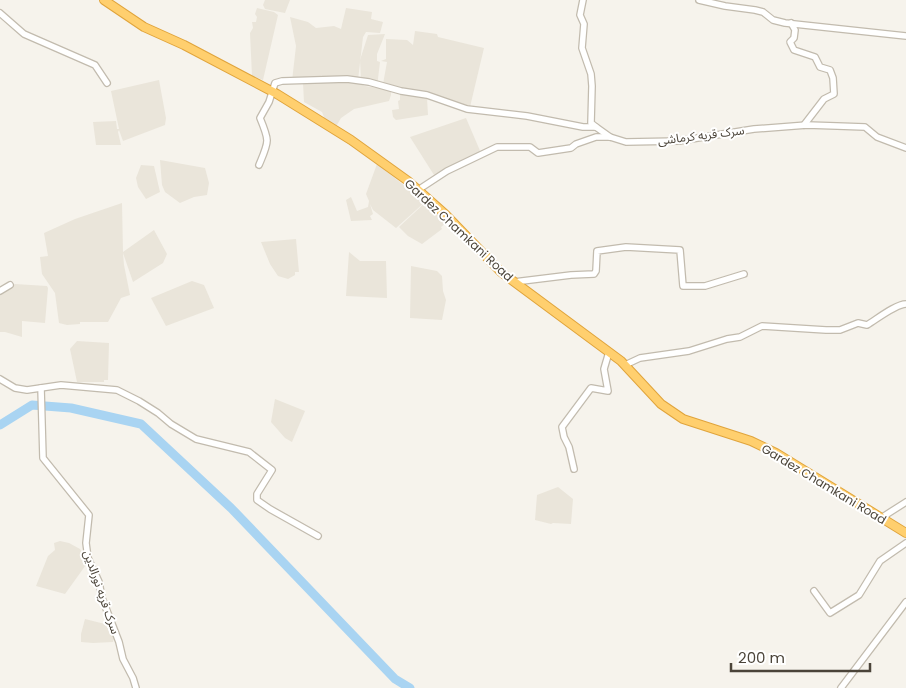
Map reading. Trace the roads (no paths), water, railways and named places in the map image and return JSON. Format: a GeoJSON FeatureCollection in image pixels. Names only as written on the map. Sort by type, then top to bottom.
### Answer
{"type":"FeatureCollection","features":[{"type":"Feature","properties":{"kind":"highway","name":"Gardez Chamkani Road"},"geometry":{"type":"LineString","coordinates":[[104,0],[144,27],[184,45],[272,91],[351,140],[418,190],[446,214],[501,272],[609,352],[625,365],[661,404],[682,419],[751,441],[776,453],[906,533]]}},
{"type":"Feature","properties":{"kind":"street"},"geometry":{"type":"LineString","coordinates":[[583,0],[580,15],[584,24],[582,48],[591,74],[591,123],[610,138]]}},
{"type":"Feature","properties":{"kind":"street"},"geometry":{"type":"LineString","coordinates":[[699,0],[763,12],[773,20],[906,36]]}},
{"type":"Feature","properties":{"kind":"street"},"geometry":{"type":"LineString","coordinates":[[0,13],[24,34],[95,65],[107,83]]}},
{"type":"Feature","properties":{"kind":"street"},"geometry":{"type":"LineString","coordinates":[[791,23],[796,30],[794,38],[790,42],[794,50],[814,56],[820,67],[830,70],[833,78],[834,94],[824,99],[804,125]]}},
{"type":"Feature","properties":{"kind":"street"},"geometry":{"type":"LineString","coordinates":[[259,165],[267,147],[268,137],[260,118],[269,102],[275,83],[282,81],[347,79],[369,82],[402,91],[427,95],[467,109],[527,116],[583,128],[596,127]]}},
{"type":"Feature","properties":{"kind":"street","name":"سرک قریه کرماشی"},"geometry":{"type":"LineString","coordinates":[[418,190],[447,172],[497,147],[530,147],[538,153],[571,148],[576,144],[596,137],[626,142],[679,141],[754,128],[804,125],[865,127],[877,137],[906,148]]}},
{"type":"Feature","properties":{"kind":"street"},"geometry":{"type":"LineString","coordinates":[[514,282],[594,274],[596,271],[597,251],[626,246],[680,250],[683,286],[705,286],[744,274]]}},
{"type":"Feature","properties":{"kind":"street"},"geometry":{"type":"LineString","coordinates":[[0,291],[10,285]]}},
{"type":"Feature","properties":{"kind":"street"},"geometry":{"type":"LineString","coordinates":[[625,365],[640,358],[689,351],[727,339],[740,337],[762,326],[840,330],[858,323],[867,324],[895,307],[906,304]]}},
{"type":"Feature","properties":{"kind":"street"},"geometry":{"type":"LineString","coordinates":[[574,468],[570,447],[564,437],[562,427],[592,388],[608,391],[604,369],[609,352]]}},
{"type":"Feature","properties":{"kind":"street"},"geometry":{"type":"LineString","coordinates":[[0,379],[15,388],[40,392],[61,385],[117,390],[139,401],[171,424],[196,438],[250,452],[272,470],[258,494],[257,500],[270,510],[318,536]]}},
{"type":"Feature","properties":{"kind":"street","name":"سرک قریه نورالدین"},"geometry":{"type":"LineString","coordinates":[[40,392],[43,458],[89,515],[86,543],[88,558],[119,642],[123,660],[136,688]]}},
{"type":"Feature","properties":{"kind":"street"},"geometry":{"type":"LineString","coordinates":[[881,518],[906,502]]}},
{"type":"Feature","properties":{"kind":"street"},"geometry":{"type":"LineString","coordinates":[[814,591],[830,614],[859,595],[880,561],[906,543]]}},
{"type":"Feature","properties":{"kind":"street"},"geometry":{"type":"LineString","coordinates":[[841,688],[906,602]]}},
{"type":"Feature","properties":{"kind":"waterway"},"geometry":{"type":"LineString","coordinates":[[0,425],[32,405],[71,408],[141,424],[231,508],[395,679],[410,688]]}}]}
